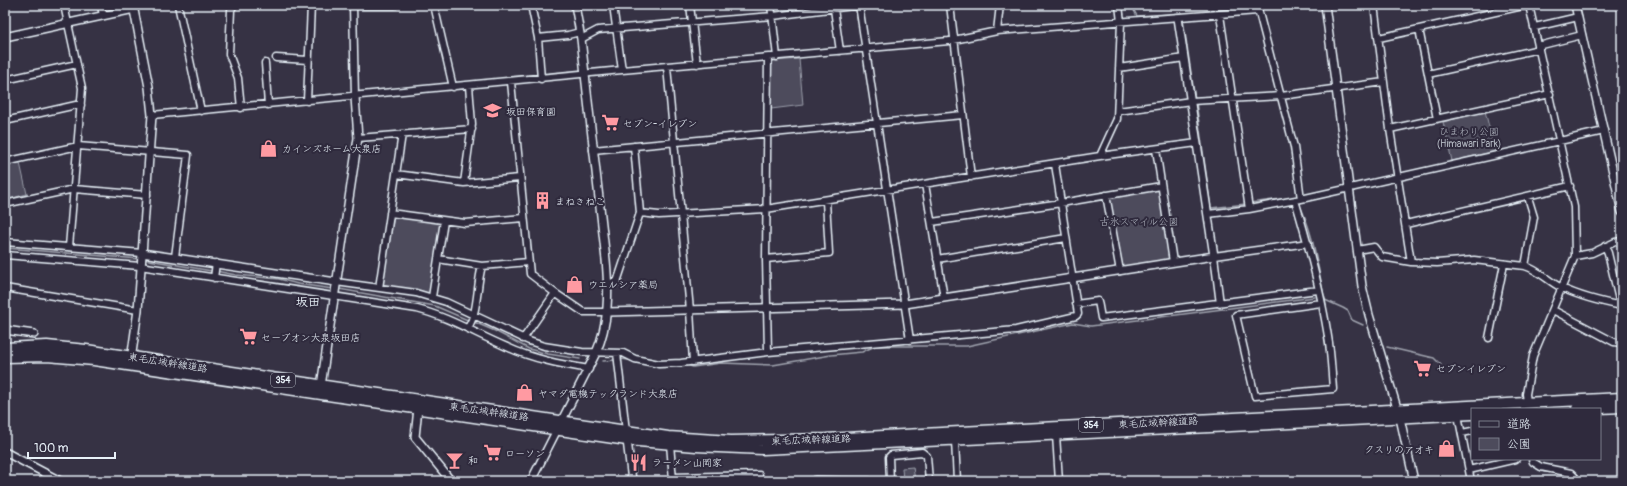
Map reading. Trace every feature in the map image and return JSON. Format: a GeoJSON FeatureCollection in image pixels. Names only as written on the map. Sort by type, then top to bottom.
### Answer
{"type":"FeatureCollection","features":[{"type":"Feature","properties":{"kind":"highway","name":"東毛広域幹線道路"},"geometry":{"type":"LineString","coordinates":[[5,348],[48,346],[86,350],[131,361],[418,408],[559,426],[670,444],[763,449],[1056,435],[1399,414],[1527,402],[1622,398]]}},
{"type":"Feature","properties":{"kind":"highway","name":"東毛広域幹線道路"},"geometry":{"type":"LineString","coordinates":[[5,357],[47,356],[131,361],[321,386],[559,426]]}},
{"type":"Feature","properties":{"kind":"highway"},"geometry":{"type":"LineString","coordinates":[[1600,408],[1622,407]]}},
{"type":"Feature","properties":{"kind":"highway","name":"東毛広域幹線道路"},"geometry":{"type":"LineString","coordinates":[[627,436],[732,441],[787,440],[1399,414],[1471,414]]}},
{"type":"Feature","properties":{"kind":"street"},"geometry":{"type":"LineString","coordinates":[[64,5],[82,88],[69,247]]}},
{"type":"Feature","properties":{"kind":"street"},"geometry":{"type":"LineString","coordinates":[[101,5],[103,16]]}},
{"type":"Feature","properties":{"kind":"street"},"geometry":{"type":"LineString","coordinates":[[178,5],[201,111]]}},
{"type":"Feature","properties":{"kind":"street"},"geometry":{"type":"LineString","coordinates":[[234,5],[231,10],[229,54],[238,78],[241,108]]}},
{"type":"Feature","properties":{"kind":"street"},"geometry":{"type":"LineString","coordinates":[[307,101],[310,5]]}},
{"type":"Feature","properties":{"kind":"street"},"geometry":{"type":"LineString","coordinates":[[321,386],[358,138],[355,97],[353,5],[395,5]]}},
{"type":"Feature","properties":{"kind":"street"},"geometry":{"type":"LineString","coordinates":[[434,5],[453,87]]}},
{"type":"Feature","properties":{"kind":"street"},"geometry":{"type":"LineString","coordinates":[[530,5],[538,38],[541,79]]}},
{"type":"Feature","properties":{"kind":"street"},"geometry":{"type":"LineString","coordinates":[[531,481],[589,369],[602,340],[608,312],[608,282],[586,74],[581,35],[575,5]]}},
{"type":"Feature","properties":{"kind":"street"},"geometry":{"type":"LineString","coordinates":[[613,5],[622,70]]}},
{"type":"Feature","properties":{"kind":"street"},"geometry":{"type":"LineString","coordinates":[[690,5],[697,64]]}},
{"type":"Feature","properties":{"kind":"street"},"geometry":{"type":"LineString","coordinates":[[771,5],[778,57]]}},
{"type":"Feature","properties":{"kind":"street"},"geometry":{"type":"LineString","coordinates":[[538,38],[581,35],[598,30],[773,16],[860,5],[878,124],[886,190],[910,340]]}},
{"type":"Feature","properties":{"kind":"street"},"geometry":{"type":"LineString","coordinates":[[950,5],[971,177]]}},
{"type":"Feature","properties":{"kind":"street"},"geometry":{"type":"LineString","coordinates":[[997,31],[1000,5]]}},
{"type":"Feature","properties":{"kind":"street"},"geometry":{"type":"LineString","coordinates":[[1100,156],[1117,119],[1121,22],[1119,5]]}},
{"type":"Feature","properties":{"kind":"street"},"geometry":{"type":"LineString","coordinates":[[1325,5],[1362,286],[1369,315],[1399,414],[1414,481]]}},
{"type":"Feature","properties":{"kind":"street"},"geometry":{"type":"LineString","coordinates":[[1374,5],[1397,178],[1406,224],[1411,262]]}},
{"type":"Feature","properties":{"kind":"street"},"geometry":{"type":"LineString","coordinates":[[1379,38],[1528,5],[1535,27],[1574,206],[1575,256],[1533,356],[1527,388],[1527,402]]}},
{"type":"Feature","properties":{"kind":"street"},"geometry":{"type":"LineString","coordinates":[[1575,5],[1622,212]]}},
{"type":"Feature","properties":{"kind":"street"},"geometry":{"type":"LineString","coordinates":[[5,37],[103,16],[133,7],[152,115],[138,310],[131,361]]}},
{"type":"Feature","properties":{"kind":"street"},"geometry":{"type":"LineString","coordinates":[[152,115],[241,108],[622,70],[866,49],[955,40],[997,31],[1220,15],[1258,8],[1294,147],[1298,200],[1308,243],[1321,303],[1329,342],[1333,389],[1255,396],[1236,315],[1321,303]]}},
{"type":"Feature","properties":{"kind":"street"},"geometry":{"type":"LineString","coordinates":[[834,9],[840,51]]}},
{"type":"Feature","properties":{"kind":"street"},"geometry":{"type":"LineString","coordinates":[[1220,15],[1249,209]]}},
{"type":"Feature","properties":{"kind":"street"},"geometry":{"type":"LineString","coordinates":[[1535,27],[1578,17]]}},
{"type":"Feature","properties":{"kind":"street"},"geometry":{"type":"LineString","coordinates":[[1178,18],[1208,214],[1220,304]]}},
{"type":"Feature","properties":{"kind":"street"},"geometry":{"type":"LineString","coordinates":[[1419,29],[1437,119]]}},
{"type":"Feature","properties":{"kind":"street"},"geometry":{"type":"LineString","coordinates":[[1428,74],[1582,35]]}},
{"type":"Feature","properties":{"kind":"street"},"geometry":{"type":"LineString","coordinates":[[276,58],[308,60]]}},
{"type":"Feature","properties":{"kind":"street"},"geometry":{"type":"LineString","coordinates":[[768,58],[766,209],[768,352]]}},
{"type":"Feature","properties":{"kind":"street"},"geometry":{"type":"LineString","coordinates":[[1119,68],[1184,58]]}},
{"type":"Feature","properties":{"kind":"street"},"geometry":{"type":"LineString","coordinates":[[5,80],[77,64]]}},
{"type":"Feature","properties":{"kind":"street"},"geometry":{"type":"LineString","coordinates":[[266,64],[268,105]]}},
{"type":"Feature","properties":{"kind":"street"},"geometry":{"type":"LineString","coordinates":[[667,67],[690,310],[693,362]]}},
{"type":"Feature","properties":{"kind":"street"},"geometry":{"type":"LineString","coordinates":[[512,82],[528,262],[531,276],[586,313],[905,304],[1173,262],[1308,243]]}},
{"type":"Feature","properties":{"kind":"street"},"geometry":{"type":"LineString","coordinates":[[1118,111],[1191,101],[1281,96],[1384,82]]}},
{"type":"Feature","properties":{"kind":"street"},"geometry":{"type":"LineString","coordinates":[[464,183],[472,129],[468,86]]}},
{"type":"Feature","properties":{"kind":"street"},"geometry":{"type":"LineString","coordinates":[[1390,129],[1550,94]]}},
{"type":"Feature","properties":{"kind":"street"},"geometry":{"type":"LineString","coordinates":[[5,121],[81,105]]}},
{"type":"Feature","properties":{"kind":"street"},"geometry":{"type":"LineString","coordinates":[[593,150],[963,115]]}},
{"type":"Feature","properties":{"kind":"street"},"geometry":{"type":"LineString","coordinates":[[358,138],[472,129]]}},
{"type":"Feature","properties":{"kind":"street"},"geometry":{"type":"LineString","coordinates":[[1208,214],[1249,209],[1298,200],[1604,131]]}},
{"type":"Feature","properties":{"kind":"street"},"geometry":{"type":"LineString","coordinates":[[379,288],[402,134]]}},
{"type":"Feature","properties":{"kind":"street"},"geometry":{"type":"LineString","coordinates":[[640,213],[659,214],[766,209],[826,201],[1100,156],[1196,143]]}},
{"type":"Feature","properties":{"kind":"street"},"geometry":{"type":"LineString","coordinates":[[5,162],[78,146],[188,155],[189,157],[175,257]]}},
{"type":"Feature","properties":{"kind":"street"},"geometry":{"type":"LineString","coordinates":[[608,282],[617,282],[640,213],[634,146]]}},
{"type":"Feature","properties":{"kind":"street"},"geometry":{"type":"LineString","coordinates":[[1156,149],[1173,262]]}},
{"type":"Feature","properties":{"kind":"street"},"geometry":{"type":"LineString","coordinates":[[5,242],[175,257],[432,297],[474,314],[523,338],[544,346],[596,353],[623,353],[635,359],[659,364],[693,362],[768,352],[1016,330],[1076,316],[1078,314],[1055,164]]}},
{"type":"Feature","properties":{"kind":"street"},"geometry":{"type":"LineString","coordinates":[[396,174],[464,183],[520,178]]}},
{"type":"Feature","properties":{"kind":"street"},"geometry":{"type":"LineString","coordinates":[[925,184],[944,298]]}},
{"type":"Feature","properties":{"kind":"street"},"geometry":{"type":"LineString","coordinates":[[932,222],[1061,203],[1161,186]]}},
{"type":"Feature","properties":{"kind":"street"},"geometry":{"type":"LineString","coordinates":[[1406,224],[1528,197],[1570,186]]}},
{"type":"Feature","properties":{"kind":"street"},"geometry":{"type":"LineString","coordinates":[[5,204],[74,188],[147,195]]}},
{"type":"Feature","properties":{"kind":"street"},"geometry":{"type":"LineString","coordinates":[[1106,195],[1120,271]]}},
{"type":"Feature","properties":{"kind":"street"},"geometry":{"type":"LineString","coordinates":[[1525,266],[1534,217],[1528,197]]}},
{"type":"Feature","properties":{"kind":"street"},"geometry":{"type":"LineString","coordinates":[[766,259],[829,253],[826,201]]}},
{"type":"Feature","properties":{"kind":"street"},"geometry":{"type":"LineString","coordinates":[[390,213],[465,223],[524,218]]}},
{"type":"Feature","properties":{"kind":"street"},"geometry":{"type":"LineString","coordinates":[[432,297],[444,220]]}},
{"type":"Feature","properties":{"kind":"street"},"geometry":{"type":"LineString","coordinates":[[938,259],[1066,238]]}},
{"type":"Feature","properties":{"kind":"street"},"geometry":{"type":"LineString","coordinates":[[1575,256],[1592,253],[1605,246],[1622,241]]}},
{"type":"Feature","properties":{"kind":"street"},"geometry":{"type":"LineString","coordinates":[[1357,250],[1374,247],[1382,257],[1411,262],[1474,260],[1525,266],[1531,268],[1562,288],[1620,306],[1608,253],[1605,246]]}},
{"type":"Feature","properties":{"kind":"street"},"geometry":{"type":"LineString","coordinates":[[5,255],[140,266],[417,309],[436,314],[533,358],[551,363],[589,369]]}},
{"type":"Feature","properties":{"kind":"street"},"geometry":{"type":"LineString","coordinates":[[438,260],[482,266],[528,262]]}},
{"type":"Feature","properties":{"kind":"street"},"geometry":{"type":"LineString","coordinates":[[214,278],[216,263]]}},
{"type":"Feature","properties":{"kind":"street"},"geometry":{"type":"LineString","coordinates":[[1489,338],[1504,264]]}},
{"type":"Feature","properties":{"kind":"street"},"geometry":{"type":"LineString","coordinates":[[468,328],[474,314],[482,266]]}},
{"type":"Feature","properties":{"kind":"street"},"geometry":{"type":"LineString","coordinates":[[1614,279],[1622,278]]}},
{"type":"Feature","properties":{"kind":"street"},"geometry":{"type":"LineString","coordinates":[[5,288],[138,310]]}},
{"type":"Feature","properties":{"kind":"street"},"geometry":{"type":"LineString","coordinates":[[1076,304],[1098,301],[1101,318],[1220,304],[1318,290]]}},
{"type":"Feature","properties":{"kind":"street"},"geometry":{"type":"LineString","coordinates":[[523,338],[555,293]]}},
{"type":"Feature","properties":{"kind":"street"},"geometry":{"type":"LineString","coordinates":[[1553,310],[1614,342],[1622,343]]}},
{"type":"Feature","properties":{"kind":"street"},"geometry":{"type":"LineString","coordinates":[[5,330],[34,334]]}},
{"type":"Feature","properties":{"kind":"street"},"geometry":{"type":"LineString","coordinates":[[617,353],[632,481]]}},
{"type":"Feature","properties":{"kind":"street"},"geometry":{"type":"LineString","coordinates":[[418,408],[415,437],[451,481]]}},
{"type":"Feature","properties":{"kind":"street"},"geometry":{"type":"LineString","coordinates":[[1458,415],[1471,481]]}},
{"type":"Feature","properties":{"kind":"street"},"geometry":{"type":"LineString","coordinates":[[1462,433],[1471,431]]}},
{"type":"Feature","properties":{"kind":"street"},"geometry":{"type":"LineString","coordinates":[[1056,435],[1059,481]]}},
{"type":"Feature","properties":{"kind":"street"},"geometry":{"type":"LineString","coordinates":[[955,440],[957,481]]}},
{"type":"Feature","properties":{"kind":"street"},"geometry":{"type":"LineString","coordinates":[[670,444],[673,479],[759,475],[759,481]]}},
{"type":"Feature","properties":{"kind":"street"},"geometry":{"type":"LineString","coordinates":[[5,452],[60,481]]}},
{"type":"Feature","properties":{"kind":"street"},"geometry":{"type":"LineString","coordinates":[[890,481],[889,457],[891,455],[922,452],[927,456],[929,481]]}},
{"type":"Feature","properties":{"kind":"street"},"geometry":{"type":"LineString","coordinates":[[1469,470],[1512,460]]}},
{"type":"Feature","properties":{"kind":"street"},"geometry":{"type":"LineString","coordinates":[[1532,460],[1541,467],[1571,473],[1575,477],[1576,481]]}},
{"type":"Feature","properties":{"kind":"street"},"geometry":{"type":"LineString","coordinates":[[815,480],[869,481]]}},
{"type":"Feature","properties":{"kind":"green space"},"geometry":{"type":"Polygon","coordinates":[[[799,59],[803,105],[771,109],[770,64],[774,61],[799,59]]]}},
{"type":"Feature","properties":{"kind":"green space","name":"ひまわり公園 (Himawari Park)"},"geometry":{"type":"Polygon","coordinates":[[[1485,111],[1495,151],[1452,161],[1443,122],[1485,111]]]}},
{"type":"Feature","properties":{"kind":"green space"},"geometry":{"type":"Polygon","coordinates":[[[19,162],[27,194],[5,200],[5,165],[19,162]]]}},
{"type":"Feature","properties":{"kind":"green space","name":"古氷スマイル公園"},"geometry":{"type":"Polygon","coordinates":[[[1159,188],[1171,263],[1121,269],[1108,195],[1159,188]]]}},
{"type":"Feature","properties":{"kind":"green space"},"geometry":{"type":"Polygon","coordinates":[[[394,217],[439,223],[440,225],[430,292],[428,293],[383,286],[382,284],[394,217]]]}},
{"type":"Feature","properties":{"kind":"green space"},"geometry":{"type":"Polygon","coordinates":[[[913,467],[915,481],[903,480],[902,468],[913,467]]]}},
{"type":"Feature","properties":{"kind":"waterway"},"geometry":{"type":"LineString","coordinates":[[1131,5],[1137,16],[1183,13],[1183,16]]}},
{"type":"Feature","properties":{"kind":"waterway"},"geometry":{"type":"LineString","coordinates":[[1183,19],[1195,99]]}},
{"type":"Feature","properties":{"kind":"waterway"},"geometry":{"type":"LineString","coordinates":[[1196,102],[1211,208],[1246,204]]}},
{"type":"Feature","properties":{"kind":"waterway"},"geometry":{"type":"LineString","coordinates":[[1250,203],[1296,197]]}},
{"type":"Feature","properties":{"kind":"waterway"},"geometry":{"type":"LineString","coordinates":[[1298,202],[1308,224],[1325,300],[1348,311],[1352,320],[1363,325]]}},
{"type":"Feature","properties":{"kind":"waterway"},"geometry":{"type":"LineString","coordinates":[[5,248],[139,259]]}},
{"type":"Feature","properties":{"kind":"waterway"},"geometry":{"type":"LineString","coordinates":[[143,259],[212,271]]}},
{"type":"Feature","properties":{"kind":"waterway"},"geometry":{"type":"LineString","coordinates":[[216,271],[236,275],[279,279],[298,284],[333,289]]}},
{"type":"Feature","properties":{"kind":"waterway"},"geometry":{"type":"LineString","coordinates":[[339,289],[435,306],[470,321]]}},
{"type":"Feature","properties":{"kind":"waterway"},"geometry":{"type":"LineString","coordinates":[[686,365],[693,367],[721,363],[773,365],[831,355],[862,352],[875,346],[967,346],[1073,323],[1091,326],[1315,297]]}},
{"type":"Feature","properties":{"kind":"waterway"},"geometry":{"type":"LineString","coordinates":[[474,322],[529,349],[548,354],[580,359]]}},
{"type":"Feature","properties":{"kind":"waterway"},"geometry":{"type":"LineString","coordinates":[[1387,347],[1434,358],[1441,365]]}},
{"type":"Feature","properties":{"kind":"waterway"},"geometry":{"type":"LineString","coordinates":[[619,359],[626,359],[646,364]]}},
{"type":"Feature","properties":{"kind":"waterway"},"geometry":{"type":"LineString","coordinates":[[603,361],[616,360]]}},
{"type":"Feature","properties":{"kind":"waterway"},"geometry":{"type":"LineString","coordinates":[[1537,469],[1544,472],[1557,473]]}},
{"type":"Feature","properties":{"kind":"waterway"},"geometry":{"type":"LineString","coordinates":[[1564,475],[1572,478]]}},
{"type":"Feature","properties":{"kind":"place","name":"坂田保育園"},"geometry":{"type":"Point","coordinates":[493,111]}},
{"type":"Feature","properties":{"kind":"place","name":"セブン-イレブン"},"geometry":{"type":"Point","coordinates":[610,123]}},
{"type":"Feature","properties":{"kind":"place","name":"カインズホーム大泉店"},"geometry":{"type":"Point","coordinates":[269,148]}},
{"type":"Feature","properties":{"kind":"place","name":"まねきねこ"},"geometry":{"type":"Point","coordinates":[542,201]}},
{"type":"Feature","properties":{"kind":"place","name":"ウエルシア薬局"},"geometry":{"type":"Point","coordinates":[575,284]}},
{"type":"Feature","properties":{"kind":"place","name":"セーブオン大泉坂田店"},"geometry":{"type":"Point","coordinates":[248,337]}},
{"type":"Feature","properties":{"kind":"place","name":"セブンイレブン"},"geometry":{"type":"Point","coordinates":[1423,368]}},
{"type":"Feature","properties":{"kind":"place","name":"ヤマダ電機テックランド大泉店"},"geometry":{"type":"Point","coordinates":[525,393]}},
{"type":"Feature","properties":{"kind":"place","name":"クスリのアオキ"},"geometry":{"type":"Point","coordinates":[1447,449]}},
{"type":"Feature","properties":{"kind":"place","name":"ローソン"},"geometry":{"type":"Point","coordinates":[492,453]}},
{"type":"Feature","properties":{"kind":"place","name":"和"},"geometry":{"type":"Point","coordinates":[455,460]}},
{"type":"Feature","properties":{"kind":"place","name":"ラーメン山岡家"},"geometry":{"type":"Point","coordinates":[639,462]}},
{"type":"Feature","properties":{"kind":"district","name":"坂田"},"geometry":{"type":"Point","coordinates":[308,302]}}]}
